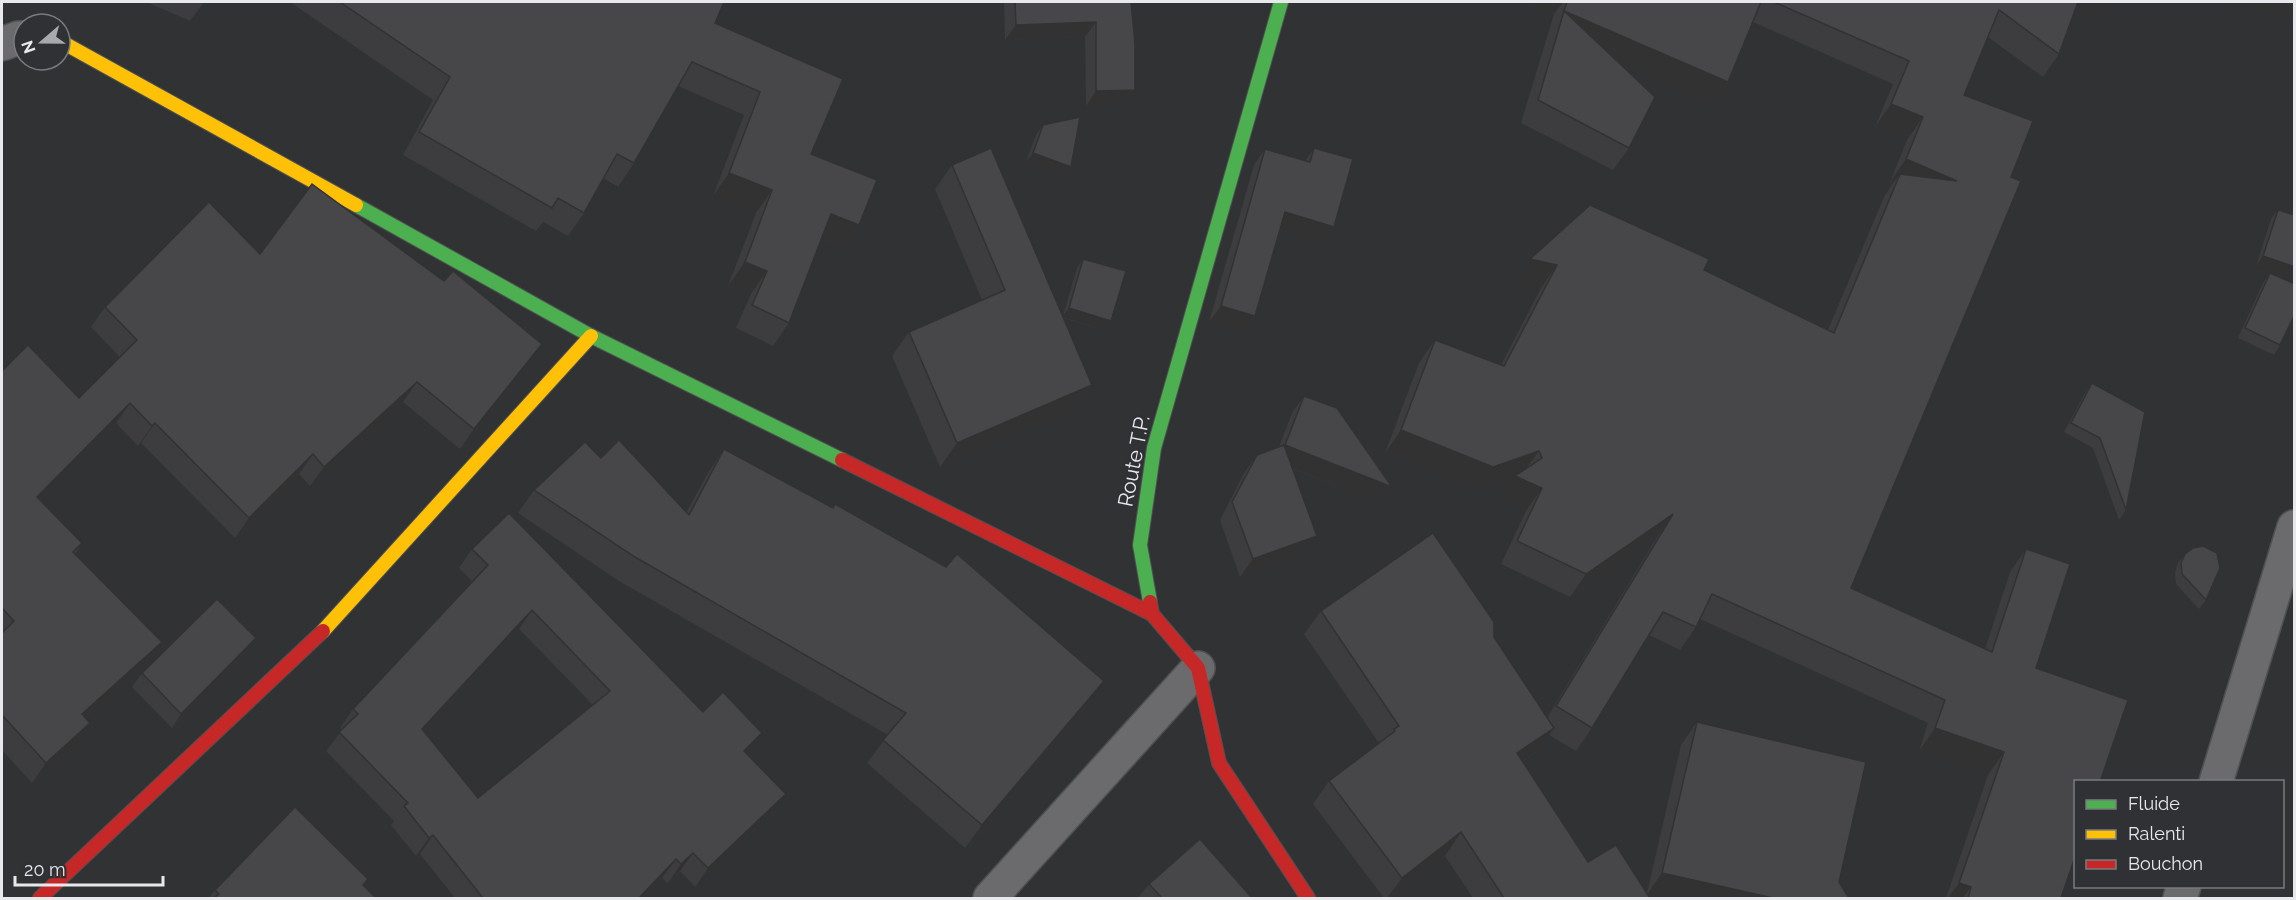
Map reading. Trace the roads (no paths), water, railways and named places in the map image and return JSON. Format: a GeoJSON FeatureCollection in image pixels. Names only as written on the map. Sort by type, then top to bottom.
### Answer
{"type":"FeatureCollection","features":[{"type":"Feature","properties":{"kind":"street","name":"Route T.P."},"geometry":{"type":"LineString","coordinates":[[1152,614],[1140,545],[1154,448],[1281,2]]}},
{"type":"Feature","properties":{"kind":"street"},"geometry":{"type":"LineString","coordinates":[[72,48],[591,336],[1152,614],[1198,668],[1219,763],[1308,898]]}},
{"type":"Feature","properties":{"kind":"street"},"geometry":{"type":"LineString","coordinates":[[40,898],[327,627],[591,336]]}},
{"type":"Feature","properties":{"kind":"street"},"geometry":{"type":"LineString","coordinates":[[2217,780],[2295,527]]}},
{"type":"Feature","properties":{"kind":"street"},"geometry":{"type":"LineString","coordinates":[[990,898],[1198,668]]}}]}
